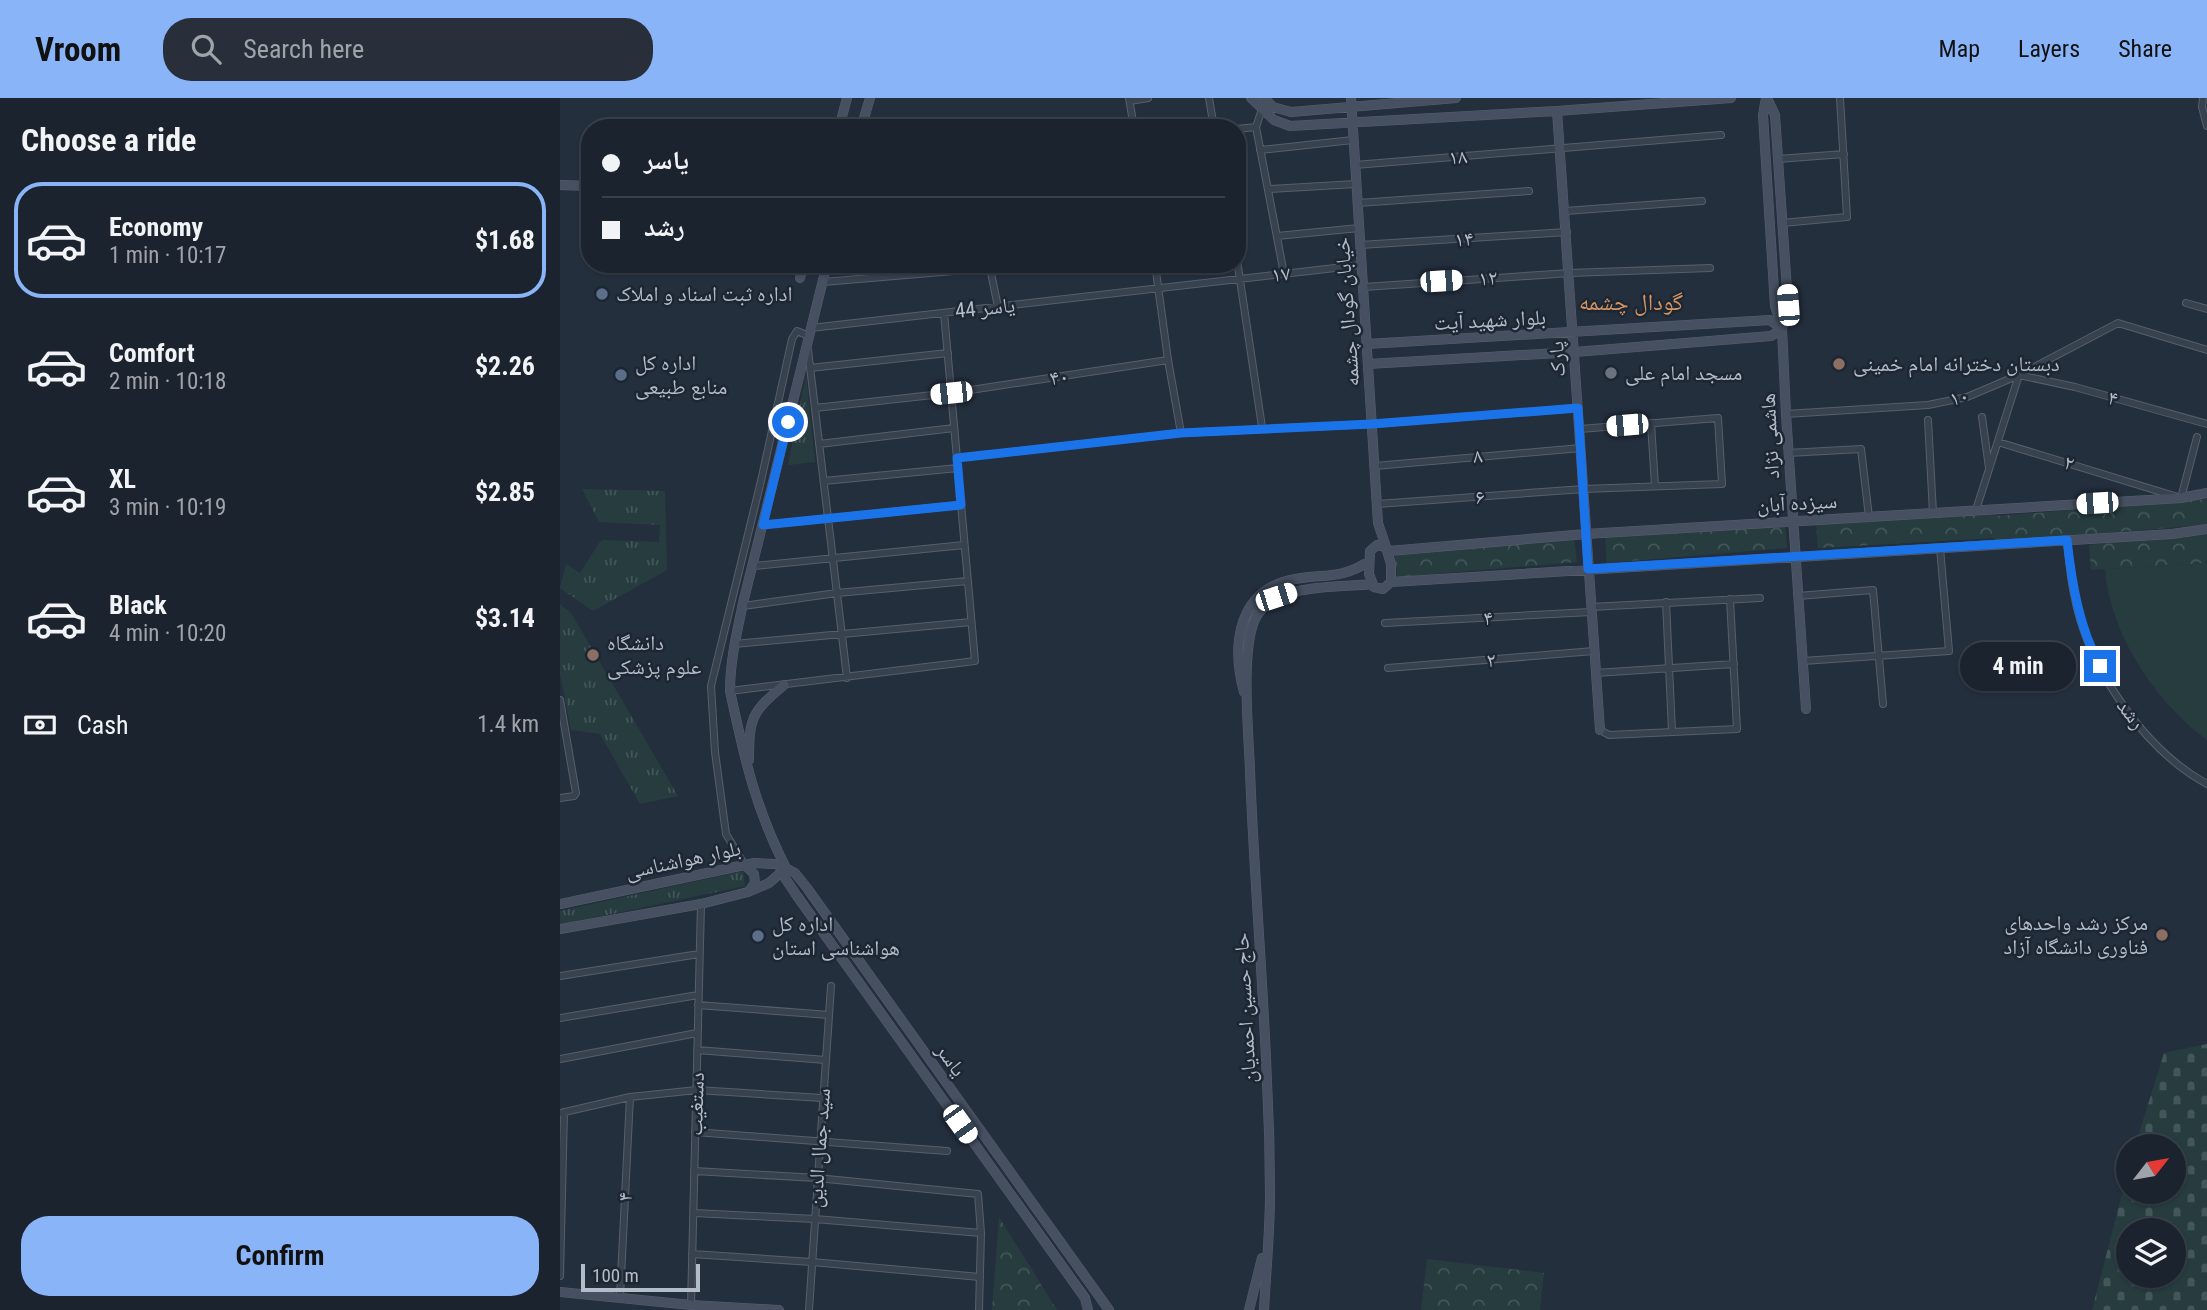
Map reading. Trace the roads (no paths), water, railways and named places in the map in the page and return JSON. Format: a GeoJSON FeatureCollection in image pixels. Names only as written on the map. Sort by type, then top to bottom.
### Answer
{"type":"FeatureCollection","features":[{"type":"Feature","properties":{"kind":"main road"},"geometry":{"type":"LineString","coordinates":[[841,119],[847,98]]}},
{"type":"Feature","properties":{"kind":"main road"},"geometry":{"type":"LineString","coordinates":[[864,119],[870,98]]}},
{"type":"Feature","properties":{"kind":"main road"},"geometry":{"type":"LineString","coordinates":[[1251,98],[1274,120],[1290,126],[1558,111],[1624,100],[1731,98]]}},
{"type":"Feature","properties":{"kind":"main road"},"geometry":{"type":"LineString","coordinates":[[1264,98],[1273,107],[1291,112],[1351,102],[1456,98]]}},
{"type":"Feature","properties":{"kind":"main road","name":"هاشمی نژاد"},"geometry":{"type":"LineString","coordinates":[[1766,98],[1775,115],[1788,305],[1782,329]]}},
{"type":"Feature","properties":{"kind":"main road","name":"هاشمی نژاد"},"geometry":{"type":"LineString","coordinates":[[1766,98],[1763,115],[1775,306],[1782,329],[1806,709]]}},
{"type":"Feature","properties":{"kind":"main road","name":"خیابان گودال چشمه"},"geometry":{"type":"LineString","coordinates":[[1351,102],[1378,523]]}},
{"type":"Feature","properties":{"kind":"main road","name":"پارک"},"geometry":{"type":"LineString","coordinates":[[1558,111],[1600,730]]}},
{"type":"Feature","properties":{"kind":"main road"},"geometry":{"type":"LineString","coordinates":[[560,185],[581,186]]}},
{"type":"Feature","properties":{"kind":"main road"},"geometry":{"type":"LineString","coordinates":[[800,278],[801,273]]}},
{"type":"Feature","properties":{"kind":"main road","name":"یاسر"},"geometry":{"type":"LineString","coordinates":[[824,273],[734,644],[730,691],[749,779],[769,835],[786,868],[785,878],[1085,1297],[1088,1310]]}},
{"type":"Feature","properties":{"kind":"main road","name":"بلوار شهید آیت"},"geometry":{"type":"LineString","coordinates":[[1367,344],[1770,320],[1782,329],[1771,336],[1575,352],[1368,364]]}},
{"type":"Feature","properties":{"kind":"main road","name":"سیزده آبان"},"geometry":{"type":"LineString","coordinates":[[1373,547],[1377,545],[1387,549],[1586,534],[2181,498],[2207,493]]}},
{"type":"Feature","properties":{"kind":"main road"},"geometry":{"type":"LineString","coordinates":[[1372,584],[1368,562],[1378,523]]}},
{"type":"Feature","properties":{"kind":"main road"},"geometry":{"type":"LineString","coordinates":[[1378,523],[1387,549],[1391,582],[1796,555],[2172,534],[2207,529]]}},
{"type":"Feature","properties":{"kind":"main road","name":"حاج حسین احمدیان"},"geometry":{"type":"LineString","coordinates":[[1247,704],[1240,678],[1240,635],[1243,620],[1259,595],[1269,587],[1283,582],[1348,573],[1368,562]]}},
{"type":"Feature","properties":{"kind":"main road","name":"حاج حسین احمدیان"},"geometry":{"type":"LineString","coordinates":[[1264,1310],[1270,1194],[1268,1082],[1254,875],[1247,704],[1251,628],[1263,607],[1276,597],[1293,592],[1372,584],[1383,589],[1391,582]]}},
{"type":"Feature","properties":{"kind":"main road"},"geometry":{"type":"LineString","coordinates":[[749,779],[750,725],[759,706],[784,685]]}},
{"type":"Feature","properties":{"kind":"main road"},"geometry":{"type":"LineString","coordinates":[[744,864],[754,874],[755,883],[748,892]]}},
{"type":"Feature","properties":{"kind":"main road","name":"بلوار هواشناسی"},"geometry":{"type":"LineString","coordinates":[[560,904],[744,864],[775,864],[786,868]]}},
{"type":"Feature","properties":{"kind":"main road"},"geometry":{"type":"LineString","coordinates":[[560,929],[701,904],[748,892],[772,882],[786,868]]}},
{"type":"Feature","properties":{"kind":"main road","name":"یاسر"},"geometry":{"type":"LineString","coordinates":[[786,868],[795,873],[807,888],[1109,1310]]}},
{"type":"Feature","properties":{"kind":"main road"},"geometry":{"type":"LineString","coordinates":[[960,1124],[970,1117]]}},
{"type":"Feature","properties":{"kind":"main road"},"geometry":{"type":"LineString","coordinates":[[1249,1310],[1267,1240]]}},
{"type":"Feature","properties":{"kind":"main road"},"geometry":{"type":"LineString","coordinates":[[560,1292],[691,1305],[779,1310]]}},
{"type":"Feature","properties":{"kind":"street"},"geometry":{"type":"LineString","coordinates":[[1132,119],[1129,99],[1148,98]]}},
{"type":"Feature","properties":{"kind":"street"},"geometry":{"type":"LineString","coordinates":[[1209,98],[1212,119]]}},
{"type":"Feature","properties":{"kind":"street"},"geometry":{"type":"LineString","coordinates":[[1782,223],[1847,217],[1840,98]]}},
{"type":"Feature","properties":{"kind":"street"},"geometry":{"type":"LineString","coordinates":[[2203,98],[2202,107],[2207,126]]}},
{"type":"Feature","properties":{"kind":"street"},"geometry":{"type":"LineString","coordinates":[[1262,109],[1256,127],[1284,274]]}},
{"type":"Feature","properties":{"kind":"street"},"geometry":{"type":"LineString","coordinates":[[1246,128],[1256,127]]}},
{"type":"Feature","properties":{"kind":"street","name":"۱۸"},"geometry":{"type":"LineString","coordinates":[[1355,165],[1721,135]]}},
{"type":"Feature","properties":{"kind":"street"},"geometry":{"type":"LineString","coordinates":[[1260,150],[1353,140]]}},
{"type":"Feature","properties":{"kind":"street"},"geometry":{"type":"LineString","coordinates":[[1778,159],[1844,154]]}},
{"type":"Feature","properties":{"kind":"street"},"geometry":{"type":"LineString","coordinates":[[1268,189],[1356,184]]}},
{"type":"Feature","properties":{"kind":"street"},"geometry":{"type":"LineString","coordinates":[[1358,203],[1529,191]]}},
{"type":"Feature","properties":{"kind":"street"},"geometry":{"type":"LineString","coordinates":[[1566,211],[1702,201]]}},
{"type":"Feature","properties":{"kind":"street"},"geometry":{"type":"LineString","coordinates":[[1277,236],[1359,228]]}},
{"type":"Feature","properties":{"kind":"street","name":"۱۴"},"geometry":{"type":"LineString","coordinates":[[1360,245],[1567,232]]}},
{"type":"Feature","properties":{"kind":"street","name":"۱۷"},"geometry":{"type":"LineString","coordinates":[[1159,289],[1362,265]]}},
{"type":"Feature","properties":{"kind":"street","name":"۱۲"},"geometry":{"type":"LineString","coordinates":[[1364,287],[1570,273],[1710,268]]}},
{"type":"Feature","properties":{"kind":"street"},"geometry":{"type":"LineString","coordinates":[[822,282],[930,273]]}},
{"type":"Feature","properties":{"kind":"street"},"geometry":{"type":"LineString","coordinates":[[991,273],[998,307]]}},
{"type":"Feature","properties":{"kind":"street"},"geometry":{"type":"LineString","coordinates":[[1156,273],[1181,433]]}},
{"type":"Feature","properties":{"kind":"street"},"geometry":{"type":"LineString","coordinates":[[1240,273],[1262,427]]}},
{"type":"Feature","properties":{"kind":"street","name":"یاسر 44"},"geometry":{"type":"LineString","coordinates":[[809,336],[944,313],[1159,289]]}},
{"type":"Feature","properties":{"kind":"street"},"geometry":{"type":"LineString","coordinates":[[2186,303],[2207,309]]}},
{"type":"Feature","properties":{"kind":"street"},"geometry":{"type":"LineString","coordinates":[[730,691],[975,661],[944,313]]}},
{"type":"Feature","properties":{"kind":"street","name":"۱۰"},"geometry":{"type":"LineString","coordinates":[[1786,414],[1928,405],[1967,397],[2019,375],[2118,323],[2207,349]]}},
{"type":"Feature","properties":{"kind":"street"},"geometry":{"type":"LineString","coordinates":[[744,864],[726,834],[715,752],[711,687],[792,340],[797,331],[809,336]]}},
{"type":"Feature","properties":{"kind":"street","name":"یاسر"},"geometry":{"type":"LineString","coordinates":[[809,336],[810,368],[847,678]]}},
{"type":"Feature","properties":{"kind":"street"},"geometry":{"type":"LineString","coordinates":[[810,368],[948,353]]}},
{"type":"Feature","properties":{"kind":"street","name":"۴۰"},"geometry":{"type":"LineString","coordinates":[[815,408],[951,393],[1168,360]]}},
{"type":"Feature","properties":{"kind":"street"},"geometry":{"type":"LineString","coordinates":[[1976,510],[2019,375]]}},
{"type":"Feature","properties":{"kind":"street","name":"۴"},"geometry":{"type":"LineString","coordinates":[[2019,375],[2076,387],[2207,424]]}},
{"type":"Feature","properties":{"kind":"street"},"geometry":{"type":"LineString","coordinates":[[957,458],[1181,433],[1262,427],[1372,424],[1578,408]]}},
{"type":"Feature","properties":{"kind":"street"},"geometry":{"type":"LineString","coordinates":[[1982,417],[1989,470]]}},
{"type":"Feature","properties":{"kind":"street","name":"۶"},"geometry":{"type":"LineString","coordinates":[[1377,504],[1584,489],[1722,484],[1718,418],[1651,424]]}},
{"type":"Feature","properties":{"kind":"street","name":"۱۰"},"geometry":{"type":"LineString","coordinates":[[1928,420],[1933,513]]}},
{"type":"Feature","properties":{"kind":"street"},"geometry":{"type":"LineString","coordinates":[[1580,429],[1651,424],[1655,486]]}},
{"type":"Feature","properties":{"kind":"street"},"geometry":{"type":"LineString","coordinates":[[819,444],[954,428]]}},
{"type":"Feature","properties":{"kind":"street"},"geometry":{"type":"LineString","coordinates":[[2181,498],[2196,437]]}},
{"type":"Feature","properties":{"kind":"street","name":"۲"},"geometry":{"type":"LineString","coordinates":[[1998,442],[2181,498]]}},
{"type":"Feature","properties":{"kind":"street","name":"۸"},"geometry":{"type":"LineString","coordinates":[[1375,466],[1581,448]]}},
{"type":"Feature","properties":{"kind":"street"},"geometry":{"type":"LineString","coordinates":[[1788,453],[1861,449],[1869,517]]}},
{"type":"Feature","properties":{"kind":"street"},"geometry":{"type":"LineString","coordinates":[[824,481],[958,468]]}},
{"type":"Feature","properties":{"kind":"street"},"geometry":{"type":"LineString","coordinates":[[763,525],[961,505]]}},
{"type":"Feature","properties":{"kind":"street","name":"رشد"},"geometry":{"type":"LineString","coordinates":[[2067,540],[2074,596],[2088,639],[2118,699],[2154,743],[2207,784]]}},
{"type":"Feature","properties":{"kind":"street"},"geometry":{"type":"LineString","coordinates":[[754,566],[964,545]]}},
{"type":"Feature","properties":{"kind":"street"},"geometry":{"type":"LineString","coordinates":[[1803,661],[1949,651],[1940,548]]}},
{"type":"Feature","properties":{"kind":"street"},"geometry":{"type":"LineString","coordinates":[[743,606],[837,593],[968,581]]}},
{"type":"Feature","properties":{"kind":"street"},"geometry":{"type":"LineString","coordinates":[[1798,596],[1873,590],[1882,704]]}},
{"type":"Feature","properties":{"kind":"street","name":"۴"},"geometry":{"type":"LineString","coordinates":[[1385,623],[1591,610],[1666,602],[1760,598]]}},
{"type":"Feature","properties":{"kind":"street"},"geometry":{"type":"LineString","coordinates":[[1600,730],[1609,735],[1737,729],[1730,599]]}},
{"type":"Feature","properties":{"kind":"street"},"geometry":{"type":"LineString","coordinates":[[1666,602],[1672,732]]}},
{"type":"Feature","properties":{"kind":"street"},"geometry":{"type":"LineString","coordinates":[[734,644],[971,622]]}},
{"type":"Feature","properties":{"kind":"street","name":"۲"},"geometry":{"type":"LineString","coordinates":[[1388,668],[1594,651]]}},
{"type":"Feature","properties":{"kind":"street"},"geometry":{"type":"LineString","coordinates":[[1595,673],[1734,664]]}},
{"type":"Feature","properties":{"kind":"street"},"geometry":{"type":"LineString","coordinates":[[560,700],[563,731],[576,795],[560,798]]}},
{"type":"Feature","properties":{"kind":"street","name":"دستغیب"},"geometry":{"type":"LineString","coordinates":[[691,1305],[701,904]]}},
{"type":"Feature","properties":{"kind":"street"},"geometry":{"type":"LineString","coordinates":[[560,976],[699,954]]}},
{"type":"Feature","properties":{"kind":"street","name":"سید جمال الدین"},"geometry":{"type":"LineString","coordinates":[[809,1310],[831,986]]}},
{"type":"Feature","properties":{"kind":"street"},"geometry":{"type":"LineString","coordinates":[[560,1018],[698,995]]}},
{"type":"Feature","properties":{"kind":"street"},"geometry":{"type":"LineString","coordinates":[[698,1004],[829,1014]]}},
{"type":"Feature","properties":{"kind":"street"},"geometry":{"type":"LineString","coordinates":[[560,1059],[697,1033]]}},
{"type":"Feature","properties":{"kind":"street"},"geometry":{"type":"LineString","coordinates":[[697,1050],[826,1060]]}},
{"type":"Feature","properties":{"kind":"street"},"geometry":{"type":"LineString","coordinates":[[560,1276],[562,1112],[630,1097],[697,1090],[822,1098]]}},
{"type":"Feature","properties":{"kind":"street","name":"۴"},"geometry":{"type":"LineString","coordinates":[[620,1297],[630,1097]]}},
{"type":"Feature","properties":{"kind":"street"},"geometry":{"type":"LineString","coordinates":[[695,1132],[947,1151]]}},
{"type":"Feature","properties":{"kind":"street"},"geometry":{"type":"LineString","coordinates":[[694,1171],[817,1178],[978,1194],[981,1233],[979,1310]]}},
{"type":"Feature","properties":{"kind":"street"},"geometry":{"type":"LineString","coordinates":[[694,1213],[815,1219],[981,1233]]}},
{"type":"Feature","properties":{"kind":"street"},"geometry":{"type":"LineString","coordinates":[[692,1254],[980,1277]]}},
{"type":"Feature","properties":{"kind":"place","name":"اداره ثبت اسناد و املاک"},"geometry":{"type":"Point","coordinates":[602,294]}},
{"type":"Feature","properties":{"kind":"place","name":"دبستان دخترانه امام خمینی"},"geometry":{"type":"Point","coordinates":[1839,364]}},
{"type":"Feature","properties":{"kind":"place","name":"مسجد امام علی"},"geometry":{"type":"Point","coordinates":[1611,373]}},
{"type":"Feature","properties":{"kind":"place","name":"اداره کل منابع طبیعی"},"geometry":{"type":"Point","coordinates":[621,375]}},
{"type":"Feature","properties":{"kind":"place","name":"دانشگاه علوم پزشکی"},"geometry":{"type":"Point","coordinates":[593,655]}},
{"type":"Feature","properties":{"kind":"place","name":"مرکز رشد واحدهای فناوری دانشگاه آزاد"},"geometry":{"type":"Point","coordinates":[2162,935]}},
{"type":"Feature","properties":{"kind":"place","name":"اداره کل هواشناسی استان"},"geometry":{"type":"Point","coordinates":[758,936]}},
{"type":"Feature","properties":{"kind":"district","name":"گودال چشمه"},"geometry":{"type":"Point","coordinates":[1631,302]}}]}
